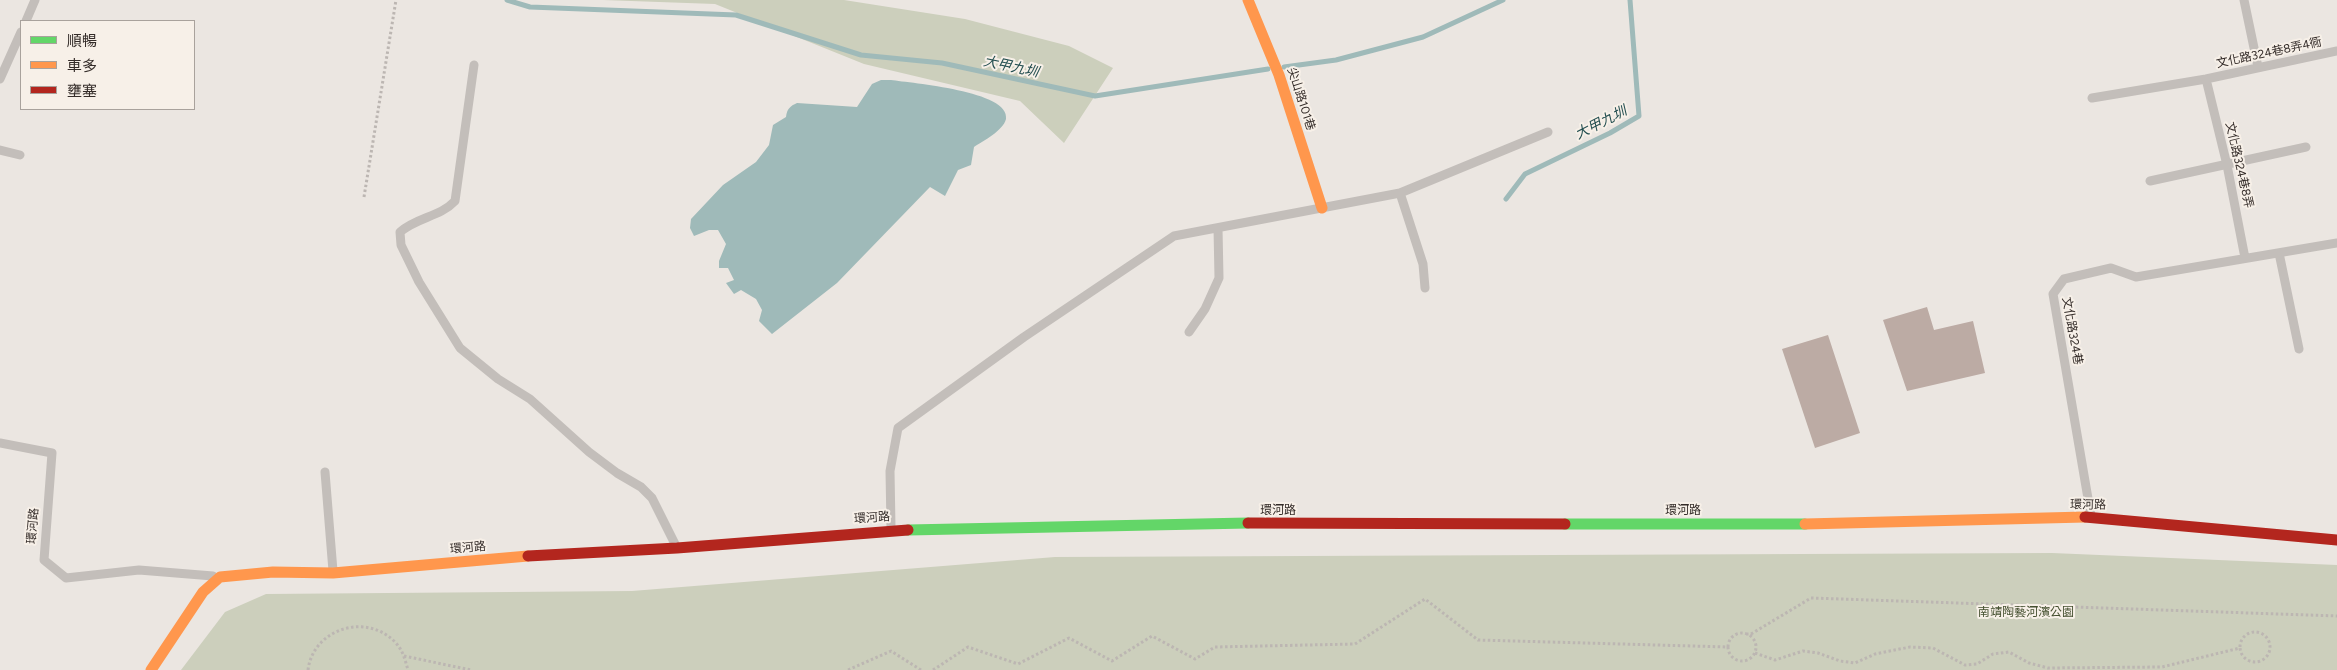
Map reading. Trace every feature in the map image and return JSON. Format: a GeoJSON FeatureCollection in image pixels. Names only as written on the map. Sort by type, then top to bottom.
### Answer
{"type":"FeatureCollection","features":[{"type":"Feature","properties":{"kind":"street","name":"尖山路101巷"},"geometry":{"type":"LineString","coordinates":[[1248,0],[1279,75],[1322,208]]}},
{"type":"Feature","properties":{"kind":"street","name":"環河路"},"geometry":{"type":"LineString","coordinates":[[220,577],[273,572],[334,574],[525,556],[677,548],[891,530],[1173,523],[1821,524],[2092,518],[2337,540]]}},
{"type":"Feature","properties":{"kind":"street"},"geometry":{"type":"LineString","coordinates":[[151,670],[203,592],[220,577]]}},
{"type":"Feature","properties":{"kind":"lane"},"geometry":{"type":"LineString","coordinates":[[26,20],[35,0]]}},
{"type":"Feature","properties":{"kind":"lane"},"geometry":{"type":"LineString","coordinates":[[2244,0],[2258,67]]}},
{"type":"Feature","properties":{"kind":"lane"},"geometry":{"type":"LineString","coordinates":[[0,79],[20,34]]}},
{"type":"Feature","properties":{"kind":"lane","name":"文化路324巷8弄4衕"},"geometry":{"type":"LineString","coordinates":[[2092,98],[2206,79],[2337,51]]}},
{"type":"Feature","properties":{"kind":"lane"},"geometry":{"type":"LineString","coordinates":[[474,65],[455,201],[446,210],[410,223],[400,232],[401,245],[419,282],[460,348],[498,379],[530,399],[589,452],[617,473],[641,487],[652,498],[677,548]]}},
{"type":"Feature","properties":{"kind":"lane","name":"文化路324巷8弄"},"geometry":{"type":"LineString","coordinates":[[2206,79],[2227,165],[2245,258]]}},
{"type":"Feature","properties":{"kind":"lane"},"geometry":{"type":"LineString","coordinates":[[891,530],[890,471],[898,428],[1024,337],[1174,236],[1400,192],[1548,132]]}},
{"type":"Feature","properties":{"kind":"lane"},"geometry":{"type":"LineString","coordinates":[[2150,181],[2306,147]]}},
{"type":"Feature","properties":{"kind":"lane"},"geometry":{"type":"LineString","coordinates":[[0,150],[20,155]]}},
{"type":"Feature","properties":{"kind":"lane"},"geometry":{"type":"LineString","coordinates":[[1400,192],[1423,264],[1425,288]]}},
{"type":"Feature","properties":{"kind":"lane"},"geometry":{"type":"LineString","coordinates":[[1188,332],[1206,309],[1219,278],[1218,228]]}},
{"type":"Feature","properties":{"kind":"lane","name":"文化路324巷"},"geometry":{"type":"LineString","coordinates":[[2092,518],[2053,294],[2064,279],[2110,268],[2136,277],[2337,243]]}},
{"type":"Feature","properties":{"kind":"lane"},"geometry":{"type":"LineString","coordinates":[[2278,253],[2299,349]]}},
{"type":"Feature","properties":{"kind":"lane","name":"環河路"},"geometry":{"type":"LineString","coordinates":[[0,443],[52,453],[44,560],[66,578],[139,570],[220,577]]}},
{"type":"Feature","properties":{"kind":"lane"},"geometry":{"type":"LineString","coordinates":[[324,472],[334,574]]}},
{"type":"Feature","properties":{"kind":"path"},"geometry":{"type":"LineString","coordinates":[[364,197],[396,0]]}},
{"type":"Feature","properties":{"kind":"path"},"geometry":{"type":"LineString","coordinates":[[1746,634],[1756,644],[1755,653],[1748,660],[1739,661],[1731,656],[1728,647],[1733,637],[1739,633],[1751,634],[1811,598],[2337,616]]}},
{"type":"Feature","properties":{"kind":"path"},"geometry":{"type":"LineString","coordinates":[[933,670],[968,647],[1018,664],[1069,638],[1112,661],[1152,636],[1195,659],[1215,647],[1355,644],[1425,599],[1478,640],[1728,647]]}},
{"type":"Feature","properties":{"kind":"path"},"geometry":{"type":"LineString","coordinates":[[308,670],[313,653],[322,640],[335,631],[351,626],[367,626],[382,632],[395,642],[404,656],[408,670]]}},
{"type":"Feature","properties":{"kind":"path"},"geometry":{"type":"LineString","coordinates":[[2254,632],[2264,635],[2270,648],[2266,657],[2252,662],[2244,657],[2240,648],[2242,639],[2254,632]]}},
{"type":"Feature","properties":{"kind":"path"},"geometry":{"type":"LineString","coordinates":[[1755,653],[1775,660],[1803,650],[1840,661],[1855,663],[1875,654],[1910,647],[1932,648],[1966,665],[1978,664],[1993,654],[2009,652],[2029,663],[2048,668],[2162,666],[2240,648]]}},
{"type":"Feature","properties":{"kind":"path"},"geometry":{"type":"LineString","coordinates":[[848,670],[891,651],[921,670]]}},
{"type":"Feature","properties":{"kind":"path"},"geometry":{"type":"LineString","coordinates":[[404,656],[471,670]]}},
{"type":"Feature","properties":{"kind":"green space"},"geometry":{"type":"Polygon","coordinates":[[[603,0],[844,0],[965,19],[1069,46],[1113,68],[1064,143],[1020,101],[864,64],[715,4],[603,0]]]}},
{"type":"Feature","properties":{"kind":"green space","name":"南靖陶藝河濱公園"},"geometry":{"type":"Polygon","coordinates":[[[2052,553],[2337,565],[2337,670],[181,670],[225,612],[266,594],[632,591],[1055,557],[2052,553]]]}},
{"type":"Feature","properties":{"kind":"water"},"geometry":{"type":"Polygon","coordinates":[[[881,80],[937,86],[977,95],[1003,109],[1006,119],[997,132],[974,147],[971,165],[958,170],[945,196],[930,187],[837,283],[772,334],[759,321],[762,310],[756,299],[741,290],[734,294],[726,283],[734,280],[728,268],[719,268],[719,261],[726,244],[718,230],[709,230],[694,236],[690,228],[691,219],[723,185],[756,162],[769,145],[773,125],[786,117],[792,105],[797,103],[857,107],[872,84],[881,80]]]}},
{"type":"Feature","properties":{"kind":"building"},"geometry":{"type":"Polygon","coordinates":[[[1927,307],[1934,330],[1973,321],[1985,373],[1907,391],[1883,320],[1927,307]]]}},
{"type":"Feature","properties":{"kind":"building"},"geometry":{"type":"Polygon","coordinates":[[[1828,335],[1860,433],[1815,448],[1782,349],[1828,335]]]}},
{"type":"Feature","properties":{"kind":"waterway","name":"大甲九圳"},"geometry":{"type":"LineString","coordinates":[[507,0],[530,7],[736,15],[861,55],[942,63],[1095,96],[1268,69]]}},
{"type":"Feature","properties":{"kind":"waterway","name":"大甲九圳"},"geometry":{"type":"LineString","coordinates":[[1284,67],[1336,60],[1423,37],[1503,0]]}},
{"type":"Feature","properties":{"kind":"waterway","name":"大甲九圳"},"geometry":{"type":"LineString","coordinates":[[1506,199],[1525,174],[1610,133],[1639,116],[1630,0]]}},
{"type":"Feature","properties":{"kind":"traffic: fast"},"geometry":{"type":"LineString","coordinates":[[908,530],[1248,523]]}},
{"type":"Feature","properties":{"kind":"traffic: fast"},"geometry":{"type":"LineString","coordinates":[[1565,524],[1805,524]]}},
{"type":"Feature","properties":{"kind":"traffic: slow"},"geometry":{"type":"LineString","coordinates":[[1248,0],[1279,75],[1322,208]]}},
{"type":"Feature","properties":{"kind":"traffic: slow"},"geometry":{"type":"LineString","coordinates":[[1805,524],[2085,517]]}},
{"type":"Feature","properties":{"kind":"traffic: slow"},"geometry":{"type":"LineString","coordinates":[[151,670],[203,592],[220,577],[273,572],[333,573],[528,556]]}},
{"type":"Feature","properties":{"kind":"traffic: jam"},"geometry":{"type":"LineString","coordinates":[[2085,517],[2337,540]]}},
{"type":"Feature","properties":{"kind":"traffic: jam"},"geometry":{"type":"LineString","coordinates":[[1248,523],[1565,524]]}},
{"type":"Feature","properties":{"kind":"traffic: jam"},"geometry":{"type":"LineString","coordinates":[[528,556],[677,548],[908,530]]}}]}
